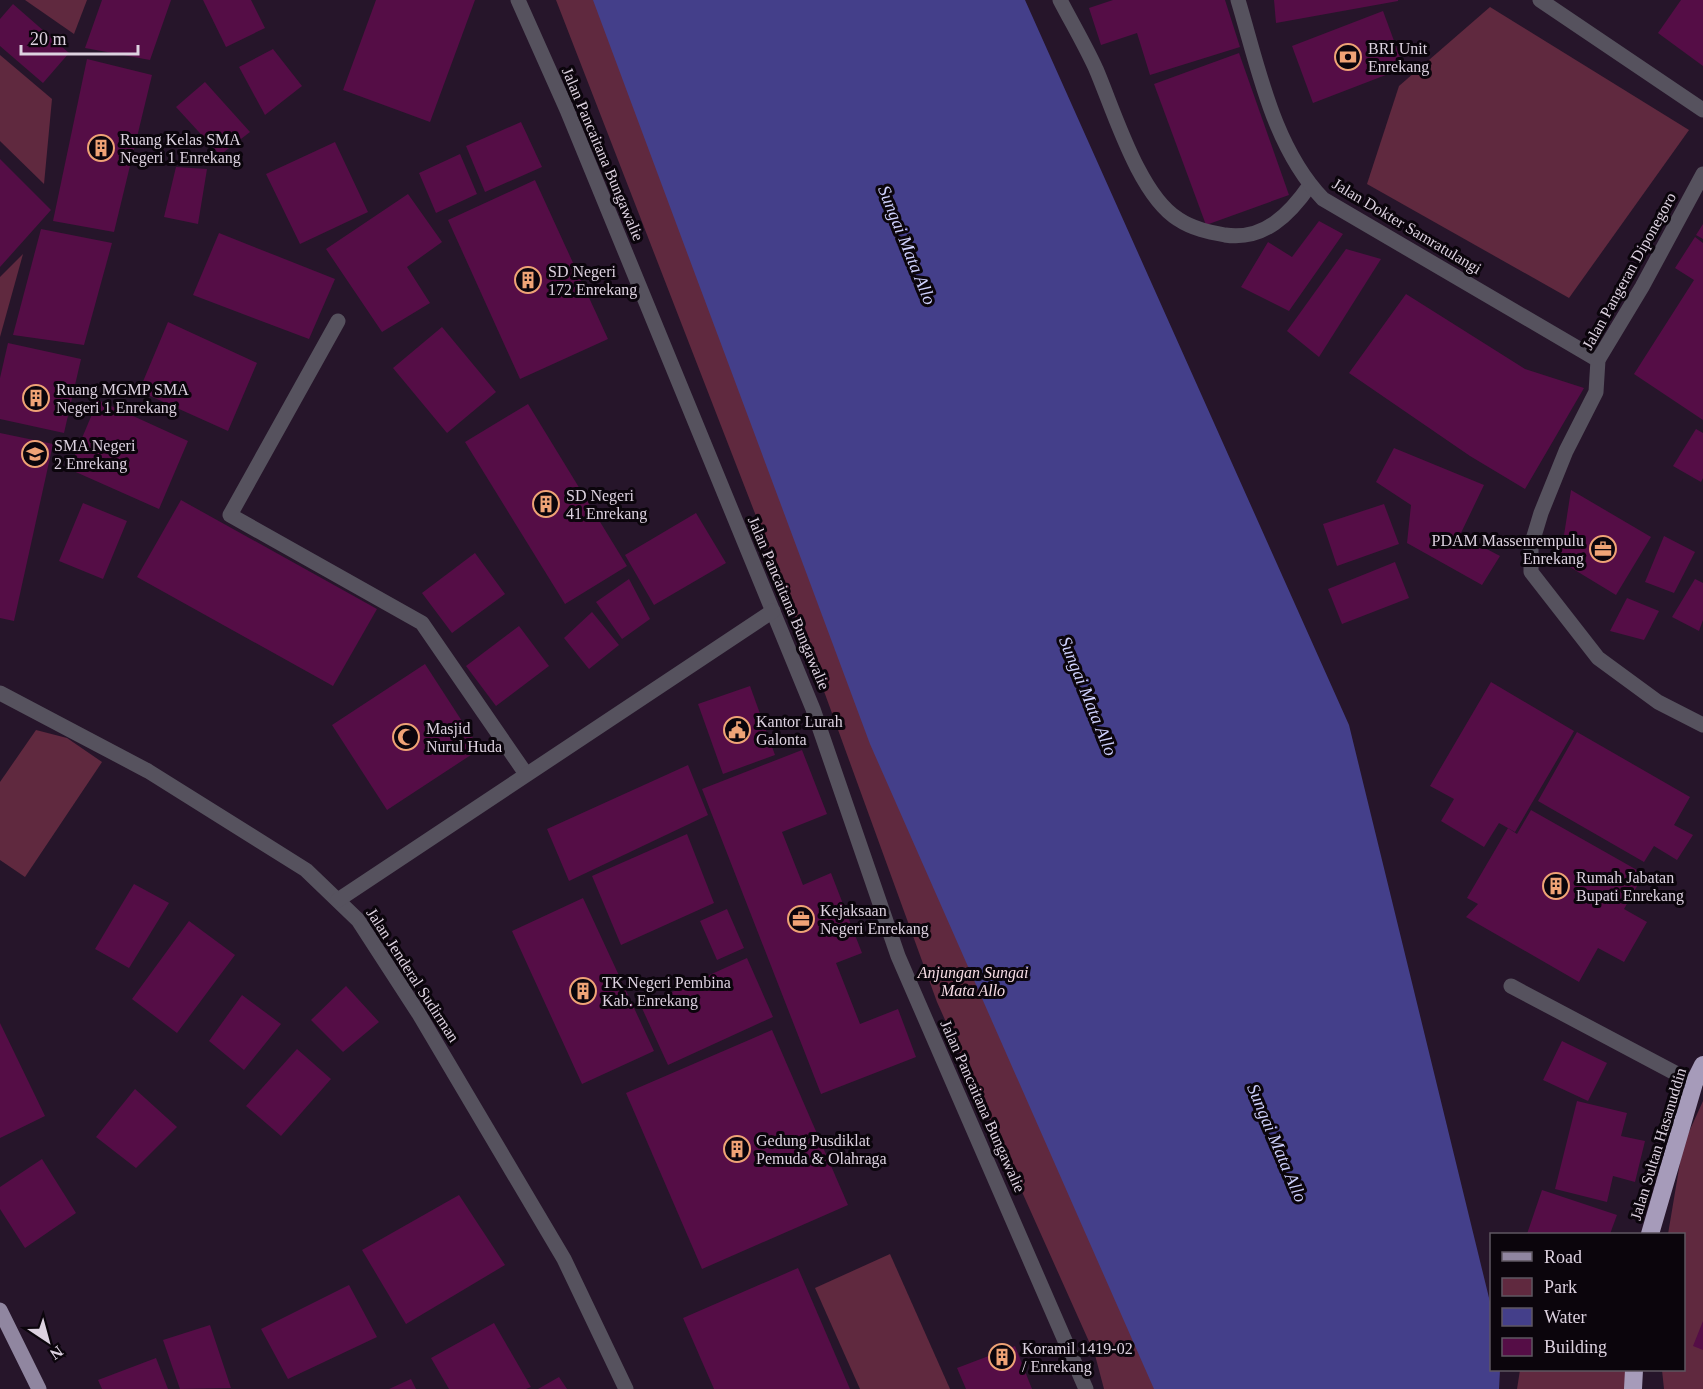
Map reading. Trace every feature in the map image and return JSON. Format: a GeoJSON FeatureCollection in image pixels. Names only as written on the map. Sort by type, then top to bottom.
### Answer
{"type":"FeatureCollection","features":[{"type":"Feature","properties":{"kind":"highway","name":"Jalan Sultan Hasanuddin"},"geometry":{"type":"LineString","coordinates":[[1650,1233],[1694,1083],[1703,1065]]}},
{"type":"Feature","properties":{"kind":"highway"},"geometry":{"type":"LineString","coordinates":[[1633,1389],[1634,1371]]}},
{"type":"Feature","properties":{"kind":"main road"},"geometry":{"type":"LineString","coordinates":[[0,1310],[39,1389]]}},
{"type":"Feature","properties":{"kind":"street","name":"Jalan Pancaitana Bungawalie"},"geometry":{"type":"LineString","coordinates":[[518,0],[567,110],[813,709],[898,957],[1086,1389]]}},
{"type":"Feature","properties":{"kind":"street"},"geometry":{"type":"LineString","coordinates":[[1060,0],[1095,67],[1132,157],[1152,191],[1176,219],[1203,231],[1232,236],[1266,230],[1293,209],[1310,185]]}},
{"type":"Feature","properties":{"kind":"street","name":"Jalan Dokter Samratulangi"},"geometry":{"type":"LineString","coordinates":[[1238,0],[1270,103],[1290,151],[1310,185],[1323,198],[1598,360]]}},
{"type":"Feature","properties":{"kind":"street"},"geometry":{"type":"LineString","coordinates":[[1540,0],[1559,5],[1703,110]]}},
{"type":"Feature","properties":{"kind":"street","name":"Jalan Pangeran Diponegoro"},"geometry":{"type":"LineString","coordinates":[[1703,174],[1642,287],[1598,360],[1596,392],[1566,451],[1531,546],[1531,572],[1598,658],[1658,702],[1703,725]]}},
{"type":"Feature","properties":{"kind":"street"},"geometry":{"type":"LineString","coordinates":[[338,321],[230,515],[422,623],[526,774]]}},
{"type":"Feature","properties":{"kind":"street"},"geometry":{"type":"LineString","coordinates":[[338,900],[773,611]]}},
{"type":"Feature","properties":{"kind":"street","name":"Jalan Jenderal Sudirman"},"geometry":{"type":"LineString","coordinates":[[0,693],[148,771],[306,870],[358,920],[419,1014],[564,1259],[626,1389]]}},
{"type":"Feature","properties":{"kind":"street"},"geometry":{"type":"LineString","coordinates":[[1511,986],[1694,1083]]}},
{"type":"Feature","properties":{"kind":"green space"},"geometry":{"type":"Polygon","coordinates":[[[25,0],[87,0],[74,34],[25,0]]]}},
{"type":"Feature","properties":{"kind":"green space","name":"Anjungan Sungai Mata Allo"},"geometry":{"type":"Polygon","coordinates":[[[556,0],[623,0],[1182,1389],[1104,1389],[1095,1355],[937,1002],[825,694],[556,0]]]}},
{"type":"Feature","properties":{"kind":"green space"},"geometry":{"type":"Polygon","coordinates":[[[1490,7],[1689,130],[1569,298],[1367,184],[1399,86],[1490,7]]]}},
{"type":"Feature","properties":{"kind":"green space"},"geometry":{"type":"Polygon","coordinates":[[[0,55],[52,99],[44,184],[0,141],[0,55]]]}},
{"type":"Feature","properties":{"kind":"green space"},"geometry":{"type":"Polygon","coordinates":[[[23,254],[0,337],[0,277],[23,254]]]}},
{"type":"Feature","properties":{"kind":"green space"},"geometry":{"type":"Polygon","coordinates":[[[36,730],[67,738],[102,762],[25,877],[0,860],[0,782],[36,730]]]}},
{"type":"Feature","properties":{"kind":"green space"},"geometry":{"type":"Polygon","coordinates":[[[1703,1101],[1703,1389],[1664,1389],[1662,1371],[1685,1371],[1685,1233],[1668,1233],[1683,1145],[1703,1101]]]}},
{"type":"Feature","properties":{"kind":"green space"},"geometry":{"type":"Polygon","coordinates":[[[890,1254],[950,1389],[860,1389],[815,1288],[890,1254]]]}},
{"type":"Feature","properties":{"kind":"green space"},"geometry":{"type":"Polygon","coordinates":[[[1520,1371],[1626,1371],[1626,1389],[1517,1389],[1520,1371]]]}},
{"type":"Feature","properties":{"kind":"water","name":"Sungai Mata Allo"},"geometry":{"type":"Polygon","coordinates":[[[593,0],[1025,0],[1349,725],[1490,1302],[1490,1371],[1500,1371],[1499,1389],[1154,1389],[870,744],[593,0]]]}},
{"type":"Feature","properties":{"kind":"building"},"geometry":{"type":"Polygon","coordinates":[[[102,0],[171,0],[150,60],[85,48],[102,0]]]}},
{"type":"Feature","properties":{"kind":"building"},"geometry":{"type":"Polygon","coordinates":[[[203,0],[251,0],[265,28],[226,47],[203,0]]]}},
{"type":"Feature","properties":{"kind":"building"},"geometry":{"type":"Polygon","coordinates":[[[376,0],[475,0],[430,122],[343,90],[376,0]]]}},
{"type":"Feature","properties":{"kind":"building"},"geometry":{"type":"Polygon","coordinates":[[[1113,0],[1225,0],[1240,47],[1150,75],[1137,33],[1101,45],[1089,8],[1113,0]]]}},
{"type":"Feature","properties":{"kind":"building"},"geometry":{"type":"Polygon","coordinates":[[[1274,0],[1398,0],[1398,1],[1276,23],[1274,0]]]}},
{"type":"Feature","properties":{"kind":"building"},"geometry":{"type":"Polygon","coordinates":[[[1681,0],[1703,0],[1703,66],[1658,33],[1681,0]]]}},
{"type":"Feature","properties":{"kind":"building"},"geometry":{"type":"Polygon","coordinates":[[[13,4],[69,53],[43,83],[0,46],[0,19],[13,4]]]}},
{"type":"Feature","properties":{"kind":"building","name":"BRI Unit Enrekang"},"geometry":{"type":"Polygon","coordinates":[[[1383,11],[1404,68],[1313,103],[1292,46],[1383,11]]]}},
{"type":"Feature","properties":{"kind":"building"},"geometry":{"type":"Polygon","coordinates":[[[273,49],[302,86],[265,115],[239,67],[273,49]]]}},
{"type":"Feature","properties":{"kind":"building"},"geometry":{"type":"Polygon","coordinates":[[[1239,53],[1289,195],[1206,225],[1154,84],[1239,53]]]}},
{"type":"Feature","properties":{"kind":"building","name":"Ruang Kelas SMA Negeri 1 Enrekang"},"geometry":{"type":"Polygon","coordinates":[[[87,59],[152,75],[114,232],[53,221],[87,59]]]}},
{"type":"Feature","properties":{"kind":"building"},"geometry":{"type":"Polygon","coordinates":[[[205,82],[250,132],[220,155],[176,107],[205,82]]]}},
{"type":"Feature","properties":{"kind":"building"},"geometry":{"type":"Polygon","coordinates":[[[521,122],[542,167],[485,192],[466,146],[521,122]]]}},
{"type":"Feature","properties":{"kind":"building"},"geometry":{"type":"Polygon","coordinates":[[[335,142],[368,212],[300,244],[266,174],[335,142]]]}},
{"type":"Feature","properties":{"kind":"building"},"geometry":{"type":"Polygon","coordinates":[[[460,154],[477,194],[436,213],[419,173],[460,154]]]}},
{"type":"Feature","properties":{"kind":"building"},"geometry":{"type":"Polygon","coordinates":[[[0,159],[51,210],[0,267],[0,159]]]}},
{"type":"Feature","properties":{"kind":"building"},"geometry":{"type":"Polygon","coordinates":[[[176,167],[207,169],[198,224],[164,217],[176,167]]]}},
{"type":"Feature","properties":{"kind":"building","name":"SD Negeri 172 Enrekang"},"geometry":{"type":"Polygon","coordinates":[[[535,180],[608,339],[520,379],[448,220],[535,180]]]}},
{"type":"Feature","properties":{"kind":"building"},"geometry":{"type":"Polygon","coordinates":[[[408,194],[442,242],[407,267],[430,303],[382,332],[326,249],[408,194]]]}},
{"type":"Feature","properties":{"kind":"building"},"geometry":{"type":"Polygon","coordinates":[[[1319,221],[1343,234],[1289,311],[1241,287],[1268,242],[1292,257],[1319,221]]]}},
{"type":"Feature","properties":{"kind":"building"},"geometry":{"type":"Polygon","coordinates":[[[1703,224],[1703,239],[1696,235],[1703,224]]]}},
{"type":"Feature","properties":{"kind":"building"},"geometry":{"type":"Polygon","coordinates":[[[41,229],[112,243],[84,345],[13,335],[41,229]]]}},
{"type":"Feature","properties":{"kind":"building"},"geometry":{"type":"Polygon","coordinates":[[[219,233],[335,279],[309,339],[193,295],[219,233]]]}},
{"type":"Feature","properties":{"kind":"building"},"geometry":{"type":"Polygon","coordinates":[[[1695,237],[1703,243],[1703,420],[1634,374],[1694,280],[1675,268],[1695,237]]]}},
{"type":"Feature","properties":{"kind":"building"},"geometry":{"type":"Polygon","coordinates":[[[1346,249],[1381,259],[1319,357],[1287,331],[1346,249]]]}},
{"type":"Feature","properties":{"kind":"building"},"geometry":{"type":"Polygon","coordinates":[[[1406,294],[1525,369],[1584,388],[1525,489],[1470,456],[1349,373],[1406,294]]]}},
{"type":"Feature","properties":{"kind":"building"},"geometry":{"type":"Polygon","coordinates":[[[168,322],[257,363],[228,431],[139,391],[168,322]]]}},
{"type":"Feature","properties":{"kind":"building"},"geometry":{"type":"Polygon","coordinates":[[[442,327],[496,392],[447,433],[393,368],[442,327]]]}},
{"type":"Feature","properties":{"kind":"building","name":"Ruang MGMP SMA Negeri 1 Enrekang"},"geometry":{"type":"Polygon","coordinates":[[[8,343],[81,359],[64,433],[0,419],[0,378],[8,343]]]}},
{"type":"Feature","properties":{"kind":"building"},"geometry":{"type":"Polygon","coordinates":[[[98,400],[188,441],[159,509],[69,469],[98,400]]]}},
{"type":"Feature","properties":{"kind":"building","name":"SD Negeri 41 Enrekang"},"geometry":{"type":"Polygon","coordinates":[[[528,404],[627,566],[565,604],[465,442],[528,404]]]}},
{"type":"Feature","properties":{"kind":"building"},"geometry":{"type":"Polygon","coordinates":[[[1696,429],[1703,433],[1703,478],[1701,482],[1673,466],[1696,429]]]}},
{"type":"Feature","properties":{"kind":"building"},"geometry":{"type":"Polygon","coordinates":[[[0,433],[53,444],[14,621],[0,618],[0,433]]]}},
{"type":"Feature","properties":{"kind":"building"},"geometry":{"type":"Polygon","coordinates":[[[1394,448],[1484,485],[1460,535],[1500,556],[1482,585],[1407,543],[1411,505],[1376,482],[1394,448]]]}},
{"type":"Feature","properties":{"kind":"building","name":"PDAM Massenrempulu Enrekang"},"geometry":{"type":"Polygon","coordinates":[[[1571,490],[1651,537],[1616,595],[1560,561],[1571,490]]]}},
{"type":"Feature","properties":{"kind":"building"},"geometry":{"type":"Polygon","coordinates":[[[181,500],[377,609],[333,686],[137,577],[181,500]]]}},
{"type":"Feature","properties":{"kind":"building"},"geometry":{"type":"Polygon","coordinates":[[[83,503],[127,521],[103,579],[59,561],[83,503]]]}},
{"type":"Feature","properties":{"kind":"building"},"geometry":{"type":"Polygon","coordinates":[[[1384,504],[1399,544],[1337,566],[1323,524],[1384,504]]]}},
{"type":"Feature","properties":{"kind":"building","name":"SD Negeri 41 Enrekang"},"geometry":{"type":"Polygon","coordinates":[[[696,513],[726,563],[654,605],[625,555],[696,513]]]}},
{"type":"Feature","properties":{"kind":"building"},"geometry":{"type":"Polygon","coordinates":[[[1664,536],[1695,552],[1674,593],[1645,582],[1664,536]]]}},
{"type":"Feature","properties":{"kind":"building"},"geometry":{"type":"Polygon","coordinates":[[[475,553],[505,594],[452,633],[422,593],[475,553]]]}},
{"type":"Feature","properties":{"kind":"building"},"geometry":{"type":"Polygon","coordinates":[[[1395,562],[1409,598],[1342,624],[1328,589],[1395,562]]]}},
{"type":"Feature","properties":{"kind":"building"},"geometry":{"type":"Polygon","coordinates":[[[629,579],[650,619],[622,639],[596,602],[629,579]]]}},
{"type":"Feature","properties":{"kind":"building"},"geometry":{"type":"Polygon","coordinates":[[[1695,579],[1703,583],[1703,620],[1699,631],[1672,617],[1695,579]]]}},
{"type":"Feature","properties":{"kind":"building"},"geometry":{"type":"Polygon","coordinates":[[[1627,598],[1659,611],[1644,640],[1610,631],[1627,598]]]}},
{"type":"Feature","properties":{"kind":"building"},"geometry":{"type":"Polygon","coordinates":[[[592,612],[619,645],[589,669],[564,638],[592,612]]]}},
{"type":"Feature","properties":{"kind":"building"},"geometry":{"type":"Polygon","coordinates":[[[519,626],[549,666],[496,706],[466,666],[519,626]]]}},
{"type":"Feature","properties":{"kind":"building","name":"Masjid Nurul Huda"},"geometry":{"type":"Polygon","coordinates":[[[425,664],[480,749],[387,810],[332,725],[425,664]]]}},
{"type":"Feature","properties":{"kind":"building"},"geometry":{"type":"Polygon","coordinates":[[[1491,682],[1574,731],[1515,832],[1499,823],[1484,847],[1441,821],[1454,799],[1430,786],[1491,682]]]}},
{"type":"Feature","properties":{"kind":"building","name":"Kantor Lurah Galonta"},"geometry":{"type":"Polygon","coordinates":[[[750,686],[775,755],[723,774],[698,704],[750,686]]]}},
{"type":"Feature","properties":{"kind":"building"},"geometry":{"type":"Polygon","coordinates":[[[1577,732],[1690,797],[1674,825],[1693,835],[1677,860],[1654,846],[1644,862],[1538,801],[1577,732]]]}},
{"type":"Feature","properties":{"kind":"building","name":"Kejaksaan Negeri Enrekang"},"geometry":{"type":"Polygon","coordinates":[[[802,750],[827,814],[782,832],[803,885],[831,873],[862,953],[836,963],[860,1024],[898,1009],[916,1057],[821,1094],[702,789],[802,750]]]}},
{"type":"Feature","properties":{"kind":"building"},"geometry":{"type":"Polygon","coordinates":[[[688,765],[708,815],[569,881],[547,829],[688,765]]]}},
{"type":"Feature","properties":{"kind":"building","name":"Rumah Jabatan Bupati Enrekang"},"geometry":{"type":"Polygon","coordinates":[[[1531,810],[1644,874],[1624,909],[1647,922],[1624,962],[1598,948],[1579,982],[1466,917],[1478,904],[1467,898],[1508,828],[1517,834],[1531,810]]]}},
{"type":"Feature","properties":{"kind":"building","name":"TK Negeri Pembina Kab. Enrekang"},"geometry":{"type":"Polygon","coordinates":[[[687,834],[714,903],[621,945],[592,876],[687,834]]]}},
{"type":"Feature","properties":{"kind":"building"},"geometry":{"type":"Polygon","coordinates":[[[134,884],[169,903],[129,968],[95,949],[134,884]]]}},
{"type":"Feature","properties":{"kind":"building","name":"TK Negeri Pembina Kab. Enrekang"},"geometry":{"type":"Polygon","coordinates":[[[583,898],[654,1051],[582,1084],[512,931],[583,898]]]}},
{"type":"Feature","properties":{"kind":"building","name":"TK Negeri Pembina Kab. Enrekang"},"geometry":{"type":"Polygon","coordinates":[[[727,909],[744,948],[717,960],[700,921],[727,909]]]}},
{"type":"Feature","properties":{"kind":"building"},"geometry":{"type":"Polygon","coordinates":[[[189,921],[235,955],[177,1033],[132,999],[189,921]]]}},
{"type":"Feature","properties":{"kind":"building","name":"TK Negeri Pembina Kab. Enrekang"},"geometry":{"type":"Polygon","coordinates":[[[747,958],[773,1017],[668,1065],[641,1006],[747,958]]]}},
{"type":"Feature","properties":{"kind":"building"},"geometry":{"type":"Polygon","coordinates":[[[346,986],[379,1022],[343,1052],[311,1020],[346,986]]]}},
{"type":"Feature","properties":{"kind":"building"},"geometry":{"type":"Polygon","coordinates":[[[242,995],[281,1024],[244,1070],[209,1041],[242,995]]]}},
{"type":"Feature","properties":{"kind":"building"},"geometry":{"type":"Polygon","coordinates":[[[0,1023],[45,1116],[0,1138],[0,1023]]]}},
{"type":"Feature","properties":{"kind":"building","name":"Gedung Pusdiklat Pemuda & Olahraga"},"geometry":{"type":"Polygon","coordinates":[[[772,1030],[848,1205],[702,1269],[626,1093],[772,1030]]]}},
{"type":"Feature","properties":{"kind":"building"},"geometry":{"type":"Polygon","coordinates":[[[1562,1041],[1607,1063],[1588,1101],[1543,1080],[1562,1041]]]}},
{"type":"Feature","properties":{"kind":"building"},"geometry":{"type":"Polygon","coordinates":[[[297,1049],[331,1079],[281,1136],[246,1106],[297,1049]]]}},
{"type":"Feature","properties":{"kind":"building"},"geometry":{"type":"Polygon","coordinates":[[[135,1089],[177,1127],[136,1168],[96,1137],[135,1089]]]}},
{"type":"Feature","properties":{"kind":"building"},"geometry":{"type":"Polygon","coordinates":[[[1577,1101],[1627,1113],[1621,1136],[1645,1141],[1635,1182],[1613,1176],[1607,1202],[1555,1189],[1577,1101]]]}},
{"type":"Feature","properties":{"kind":"building"},"geometry":{"type":"Polygon","coordinates":[[[42,1159],[76,1213],[25,1248],[0,1209],[0,1187],[42,1159]]]}},
{"type":"Feature","properties":{"kind":"building"},"geometry":{"type":"Polygon","coordinates":[[[1542,1190],[1617,1215],[1610,1233],[1527,1233],[1542,1190]]]}},
{"type":"Feature","properties":{"kind":"building"},"geometry":{"type":"Polygon","coordinates":[[[459,1195],[505,1265],[406,1324],[362,1250],[459,1195]]]}},
{"type":"Feature","properties":{"kind":"building"},"geometry":{"type":"Polygon","coordinates":[[[798,1268],[850,1389],[714,1389],[683,1318],[798,1268]]]}},
{"type":"Feature","properties":{"kind":"building"},"geometry":{"type":"Polygon","coordinates":[[[349,1285],[377,1337],[288,1379],[261,1329],[349,1285]]]}},
{"type":"Feature","properties":{"kind":"building"},"geometry":{"type":"Polygon","coordinates":[[[1703,1321],[1703,1350],[1693,1346],[1703,1321]]]}},
{"type":"Feature","properties":{"kind":"building"},"geometry":{"type":"Polygon","coordinates":[[[494,1323],[531,1387],[526,1389],[449,1389],[431,1358],[494,1323]]]}},
{"type":"Feature","properties":{"kind":"building"},"geometry":{"type":"Polygon","coordinates":[[[210,1325],[231,1388],[180,1389],[163,1340],[210,1325]]]}},
{"type":"Feature","properties":{"kind":"building","name":"Koramil 1419-02 / Enrekang"},"geometry":{"type":"Polygon","coordinates":[[[1015,1346],[1032,1389],[966,1389],[957,1368],[1015,1346]]]}},
{"type":"Feature","properties":{"kind":"building"},"geometry":{"type":"Polygon","coordinates":[[[156,1358],[168,1389],[102,1389],[98,1380],[156,1358]]]}},
{"type":"Feature","properties":{"kind":"building"},"geometry":{"type":"Polygon","coordinates":[[[559,1377],[567,1389],[538,1389],[559,1377]]]}},
{"type":"Feature","properties":{"kind":"building"},"geometry":{"type":"Polygon","coordinates":[[[411,1379],[416,1389],[389,1389],[411,1379]]]}},
{"type":"Feature","properties":{"kind":"place","name":"BRI Unit Enrekang"},"geometry":{"type":"Point","coordinates":[1348,57]}},
{"type":"Feature","properties":{"kind":"place","name":"Ruang Kelas SMA Negeri 1 Enrekang"},"geometry":{"type":"Point","coordinates":[101,148]}},
{"type":"Feature","properties":{"kind":"place","name":"SD Negeri 172 Enrekang"},"geometry":{"type":"Point","coordinates":[528,280]}},
{"type":"Feature","properties":{"kind":"place","name":"Ruang MGMP SMA Negeri 1 Enrekang"},"geometry":{"type":"Point","coordinates":[36,398]}},
{"type":"Feature","properties":{"kind":"place","name":"SMA Negeri 2 Enrekang"},"geometry":{"type":"Point","coordinates":[35,454]}},
{"type":"Feature","properties":{"kind":"place","name":"SD Negeri 41 Enrekang"},"geometry":{"type":"Point","coordinates":[546,504]}},
{"type":"Feature","properties":{"kind":"place","name":"PDAM Massenrempulu Enrekang"},"geometry":{"type":"Point","coordinates":[1603,549]}},
{"type":"Feature","properties":{"kind":"place","name":"Kantor Lurah Galonta"},"geometry":{"type":"Point","coordinates":[737,730]}},
{"type":"Feature","properties":{"kind":"place","name":"Masjid Nurul Huda"},"geometry":{"type":"Point","coordinates":[406,737]}},
{"type":"Feature","properties":{"kind":"place","name":"Rumah Jabatan Bupati Enrekang"},"geometry":{"type":"Point","coordinates":[1556,886]}},
{"type":"Feature","properties":{"kind":"place","name":"Kejaksaan Negeri Enrekang"},"geometry":{"type":"Point","coordinates":[801,919]}},
{"type":"Feature","properties":{"kind":"place","name":"TK Negeri Pembina Kab. Enrekang"},"geometry":{"type":"Point","coordinates":[583,991]}},
{"type":"Feature","properties":{"kind":"place","name":"Gedung Pusdiklat Pemuda & Olahraga"},"geometry":{"type":"Point","coordinates":[737,1149]}},
{"type":"Feature","properties":{"kind":"place","name":"Koramil 1419-02 / Enrekang"},"geometry":{"type":"Point","coordinates":[1002,1357]}}]}
